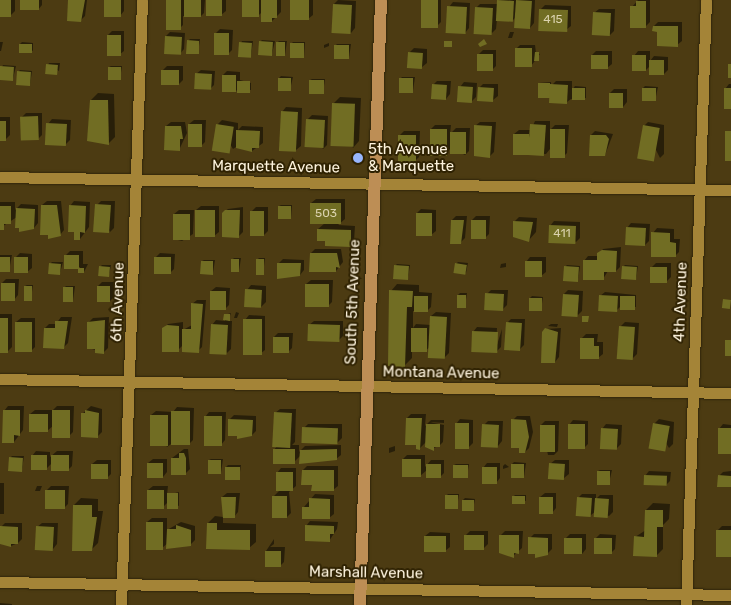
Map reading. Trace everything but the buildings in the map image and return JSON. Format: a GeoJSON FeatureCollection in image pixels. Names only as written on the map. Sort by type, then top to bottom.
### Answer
{"type":"FeatureCollection","features":[{"type":"Feature","properties":{"kind":"street","name":"6th Avenue"},"geometry":{"type":"LineString","coordinates":[[121,605],[142,0]]}},
{"type":"Feature","properties":{"kind":"street","name":"South 5th Avenue"},"geometry":{"type":"LineString","coordinates":[[360,605],[366,387],[382,0]]}},
{"type":"Feature","properties":{"kind":"street","name":"4th Avenue"},"geometry":{"type":"LineString","coordinates":[[686,600],[706,0]]}},
{"type":"Feature","properties":{"kind":"street","name":"Marquette Avenue"},"geometry":{"type":"LineString","coordinates":[[0,176],[731,190]]}},
{"type":"Feature","properties":{"kind":"street","name":"Montana Avenue"},"geometry":{"type":"LineString","coordinates":[[0,379],[731,393]]}},
{"type":"Feature","properties":{"kind":"street","name":"Marshall Avenue"},"geometry":{"type":"LineString","coordinates":[[0,582],[361,588],[686,600],[731,595]]}},
{"type":"Feature","properties":{"kind":"place","name":"5th Avenue & Marquette"},"geometry":{"type":"Point","coordinates":[358,158]}}]}
